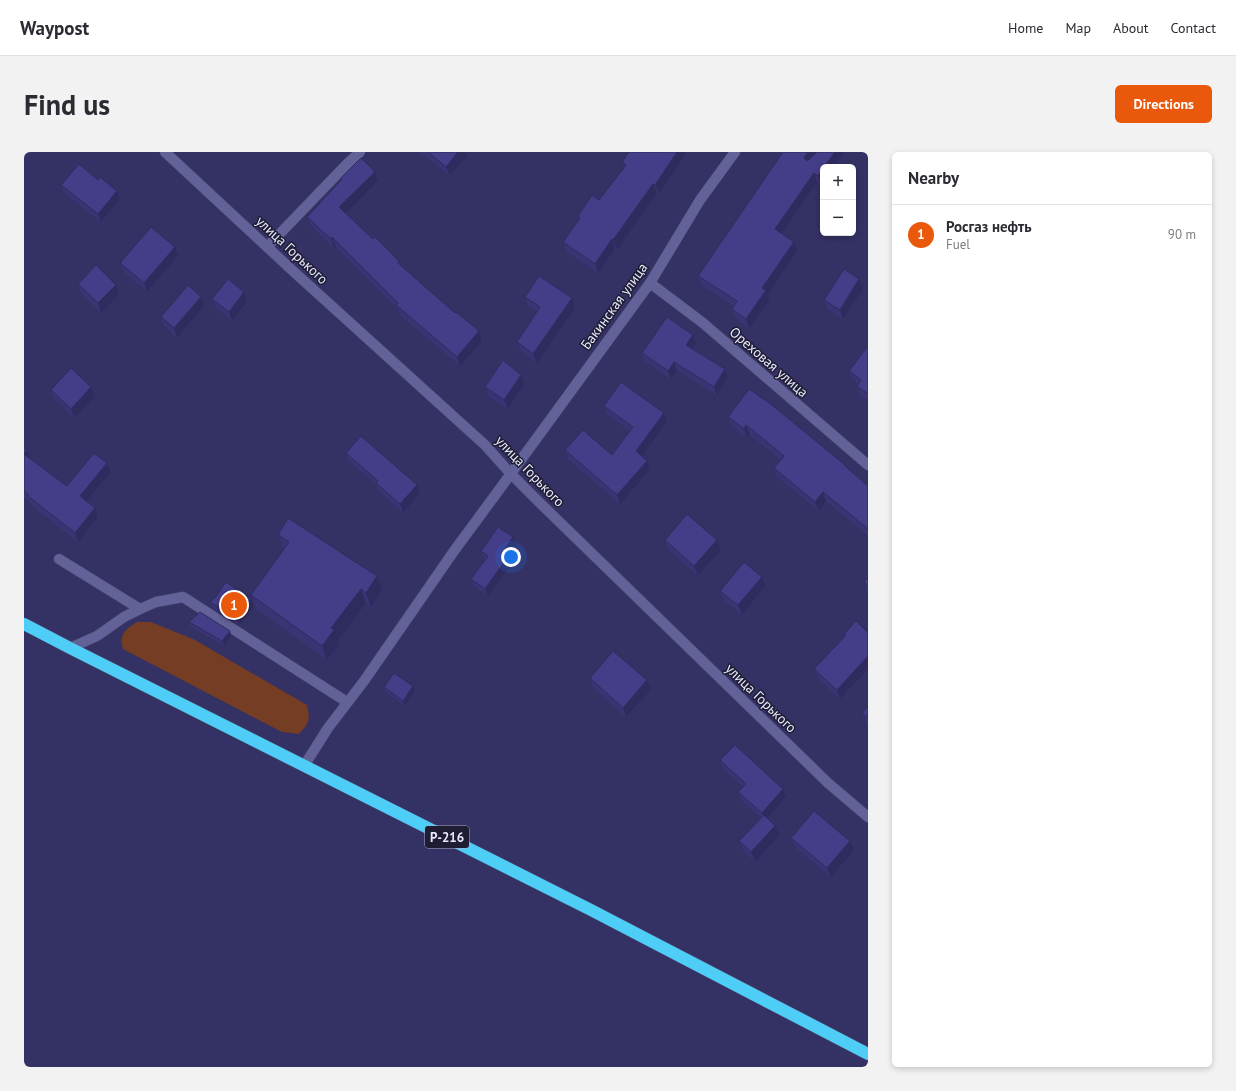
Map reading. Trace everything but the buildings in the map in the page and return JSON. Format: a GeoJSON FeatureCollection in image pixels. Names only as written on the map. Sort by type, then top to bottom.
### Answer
{"type":"FeatureCollection","features":[{"type":"Feature","properties":{"kind":"highway","name":"Р-216"},"geometry":{"type":"LineString","coordinates":[[24,624],[584,906],[868,1054]]}},
{"type":"Feature","properties":{"kind":"street","name":"улица Горького"},"geometry":{"type":"LineString","coordinates":[[165,152],[485,445],[511,474],[828,783],[868,817]]}},
{"type":"Feature","properties":{"kind":"street"},"geometry":{"type":"LineString","coordinates":[[267,247],[308,203],[360,152]]}},
{"type":"Feature","properties":{"kind":"street","name":"Бакинская улица"},"geometry":{"type":"LineString","coordinates":[[304,766],[328,728],[348,702],[454,551],[650,283],[700,200],[735,152]]}},
{"type":"Feature","properties":{"kind":"street","name":"Ореховая улица"},"geometry":{"type":"LineString","coordinates":[[650,283],[703,323],[868,465]]}},
{"type":"Feature","properties":{"kind":"street"},"geometry":{"type":"LineString","coordinates":[[59,558],[140,609]]}},
{"type":"Feature","properties":{"kind":"street"},"geometry":{"type":"LineString","coordinates":[[70,648],[97,636],[124,617],[140,609],[156,602],[183,597],[348,702]]}},
{"type":"Feature","properties":{"kind":"shaded area"},"geometry":{"type":"Polygon","coordinates":[[[137,622],[151,622],[195,640],[307,705],[309,717],[307,724],[299,734],[282,732],[123,649],[122,639],[124,632],[137,622]]]}},
{"type":"Feature","properties":{"kind":"place","name":"Росгаз нефть"},"geometry":{"type":"Point","coordinates":[234,605]}}]}
